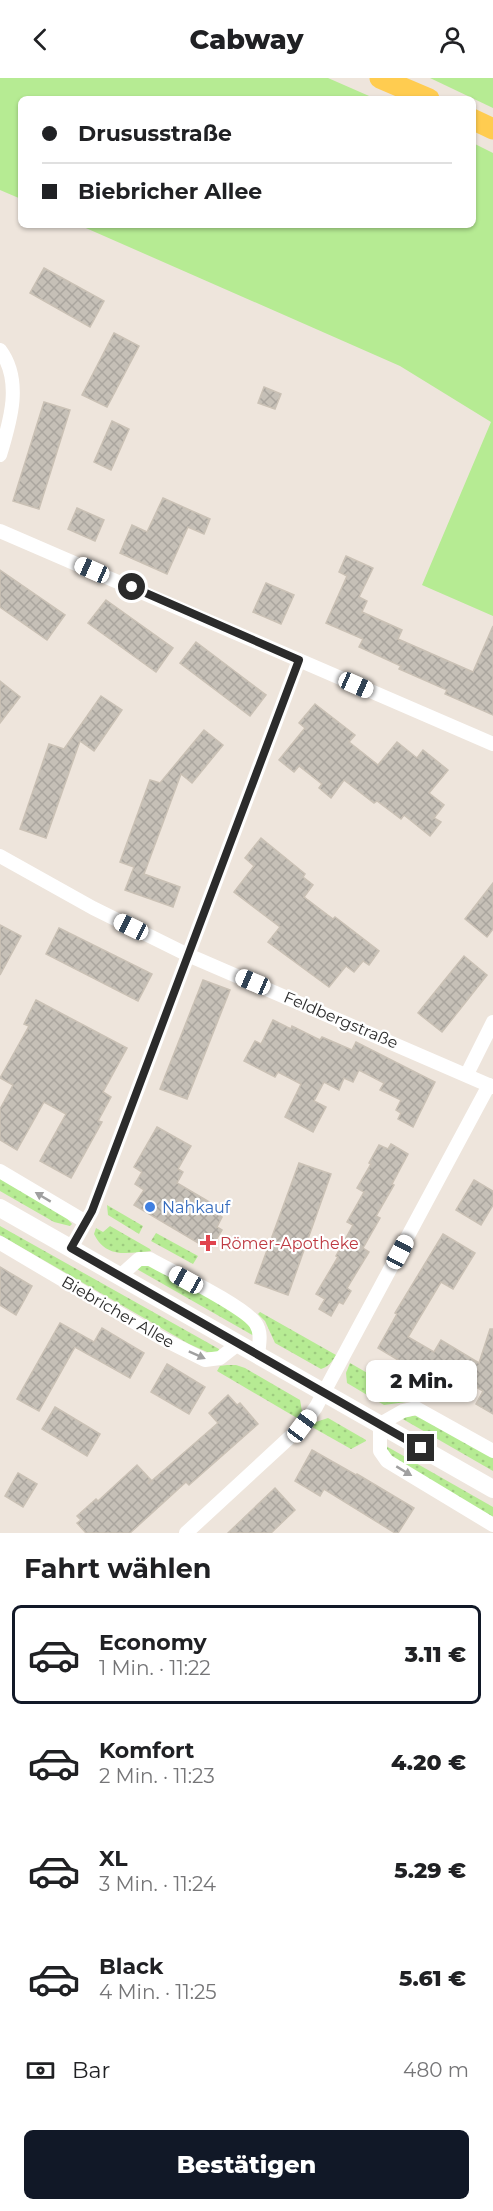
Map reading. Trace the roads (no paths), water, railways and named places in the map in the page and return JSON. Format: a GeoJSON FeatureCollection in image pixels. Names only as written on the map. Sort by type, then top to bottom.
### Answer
{"type":"FeatureCollection","features":[{"type":"Feature","properties":{"kind":"main road"},"geometry":{"type":"LineString","coordinates":[[380,78],[422,96]]}},
{"type":"Feature","properties":{"kind":"main road"},"geometry":{"type":"LineString","coordinates":[[476,121],[493,129]]}},
{"type":"Feature","properties":{"kind":"main road","name":"Biebricher Allee"},"geometry":{"type":"LineString","coordinates":[[0,1208],[493,1489]]}},
{"type":"Feature","properties":{"kind":"street"},"geometry":{"type":"LineString","coordinates":[[0,350],[14,387],[8,429],[0,456]]}},
{"type":"Feature","properties":{"kind":"street"},"geometry":{"type":"LineString","coordinates":[[0,531],[493,744]]}},
{"type":"Feature","properties":{"kind":"street"},"geometry":{"type":"LineString","coordinates":[[71,1248],[92,1211],[299,660]]}},
{"type":"Feature","properties":{"kind":"street","name":"Feldbergstraße"},"geometry":{"type":"LineString","coordinates":[[0,856],[93,908],[188,955],[491,1086]]}},
{"type":"Feature","properties":{"kind":"street"},"geometry":{"type":"LineString","coordinates":[[467,1074],[493,1022]]}},
{"type":"Feature","properties":{"kind":"street"},"geometry":{"type":"LineString","coordinates":[[186,1533],[302,1426],[325,1392],[491,1086]]}},
{"type":"Feature","properties":{"kind":"street"},"geometry":{"type":"LineString","coordinates":[[0,1172],[86,1222]]}},
{"type":"Feature","properties":{"kind":"street","name":"Biebricher Allee"},"geometry":{"type":"LineString","coordinates":[[0,1243],[163,1340],[205,1360],[220,1358],[238,1344]]}},
{"type":"Feature","properties":{"kind":"street","name":"Biebricher Allee"},"geometry":{"type":"LineString","coordinates":[[120,1276],[139,1260],[150,1259],[223,1300],[256,1323],[260,1335],[258,1355]]}},
{"type":"Feature","properties":{"kind":"street"},"geometry":{"type":"LineString","coordinates":[[493,1451],[417,1408],[403,1411],[380,1424],[380,1451],[387,1461],[493,1525]]}},
{"type":"Feature","properties":{"kind":"place","name":"Nahkauf"},"geometry":{"type":"Point","coordinates":[150,1207]}},
{"type":"Feature","properties":{"kind":"place","name":"Römer-Apotheke"},"geometry":{"type":"Point","coordinates":[208,1243]}}]}
